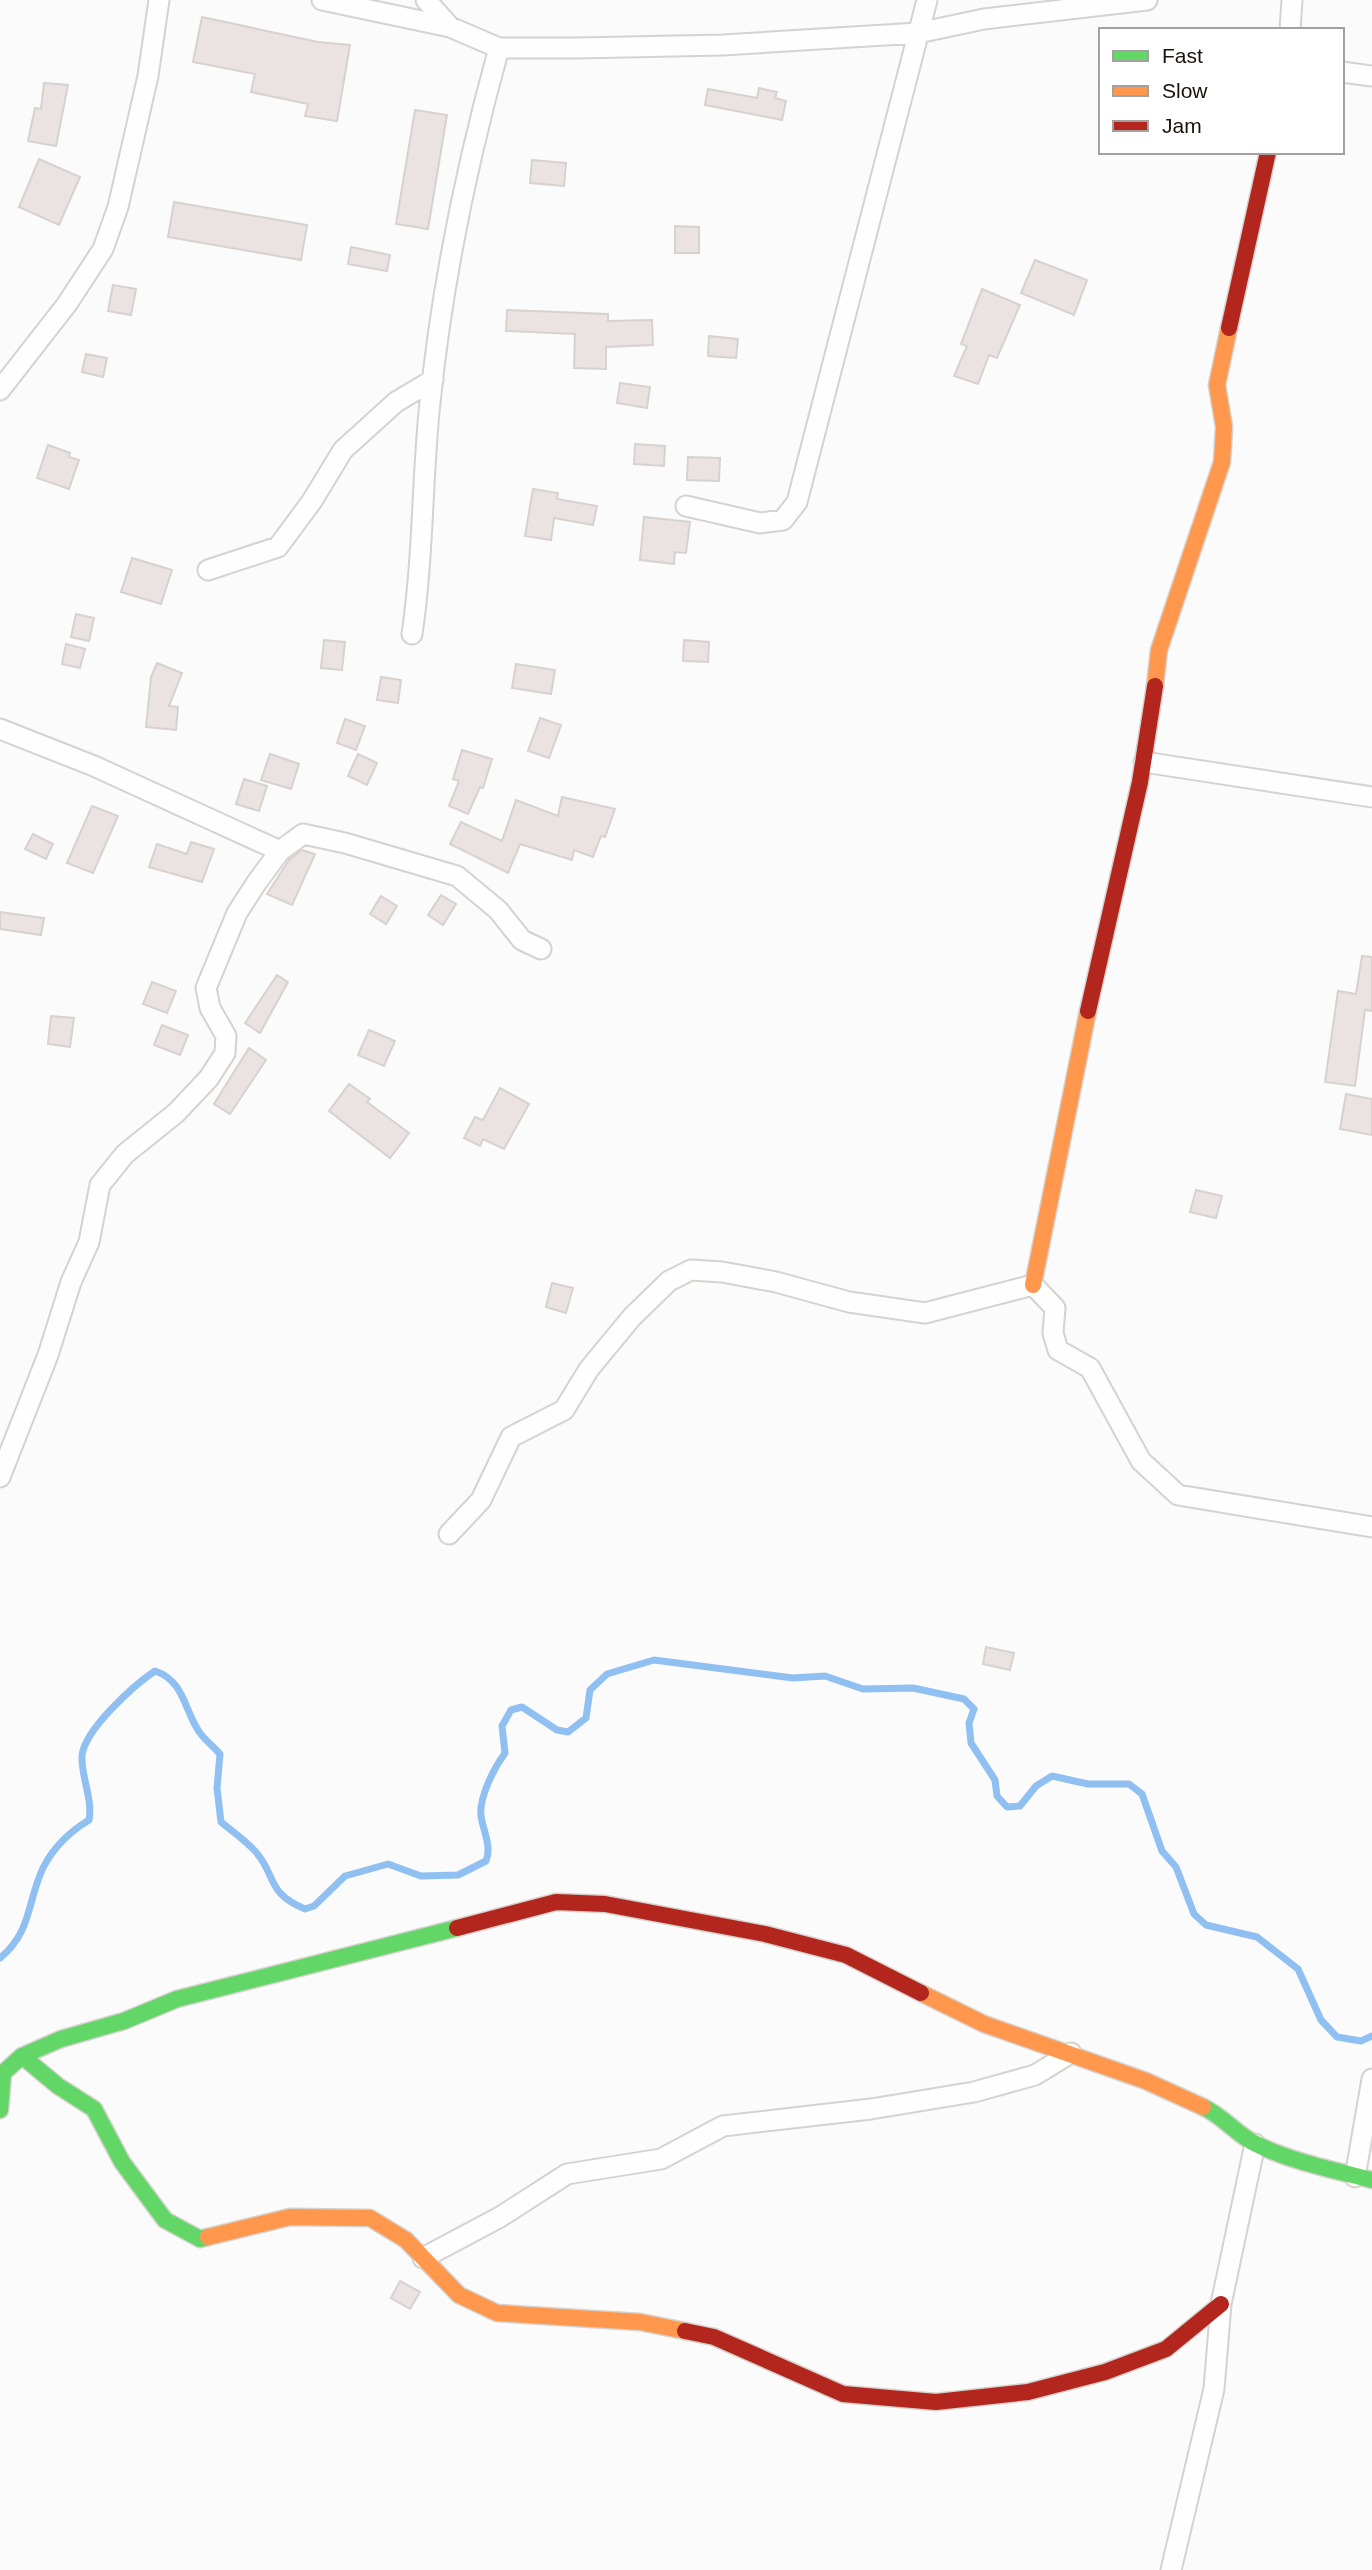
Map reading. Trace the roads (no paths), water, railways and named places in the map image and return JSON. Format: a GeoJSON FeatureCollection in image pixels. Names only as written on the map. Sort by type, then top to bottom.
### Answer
{"type":"FeatureCollection","features":[{"type":"Feature","properties":{"kind":"street"},"geometry":{"type":"LineString","coordinates":[[0,390],[67,304],[103,249],[118,207],[148,76],[159,0]]}},
{"type":"Feature","properties":{"kind":"street"},"geometry":{"type":"LineString","coordinates":[[322,0],[450,27],[499,48],[723,45],[918,33],[984,19],[1147,0]]}},
{"type":"Feature","properties":{"kind":"street"},"geometry":{"type":"LineString","coordinates":[[426,0],[450,27]]}},
{"type":"Feature","properties":{"kind":"street"},"geometry":{"type":"LineString","coordinates":[[685,506],[760,523],[783,520],[797,502],[927,0]]}},
{"type":"Feature","properties":{"kind":"street"},"geometry":{"type":"LineString","coordinates":[[1290,28],[1292,0]]}},
{"type":"Feature","properties":{"kind":"street"},"geometry":{"type":"LineString","coordinates":[[412,634],[420,580],[433,380],[458,221],[499,48]]}},
{"type":"Feature","properties":{"kind":"street"},"geometry":{"type":"LineString","coordinates":[[1344,72],[1372,76]]}},
{"type":"Feature","properties":{"kind":"street"},"geometry":{"type":"LineString","coordinates":[[1033,1285],[1083,1033],[1144,762],[1159,650],[1222,462],[1224,427],[1217,384],[1268,154]]}},
{"type":"Feature","properties":{"kind":"street"},"geometry":{"type":"LineString","coordinates":[[208,570],[278,547],[313,501],[343,450],[396,402],[433,380]]}},
{"type":"Feature","properties":{"kind":"street"},"geometry":{"type":"LineString","coordinates":[[0,729],[94,766],[280,851]]}},
{"type":"Feature","properties":{"kind":"street"},"geometry":{"type":"LineString","coordinates":[[1144,762],[1372,797]]}},
{"type":"Feature","properties":{"kind":"street"},"geometry":{"type":"LineString","coordinates":[[0,1477],[48,1355],[71,1282],[89,1242],[100,1185],[125,1154],[176,1113],[209,1078],[225,1053],[226,1036],[210,1008],[206,988],[237,913],[280,851],[303,834],[345,843],[457,876],[498,910],[522,940],[541,949]]}},
{"type":"Feature","properties":{"kind":"street"},"geometry":{"type":"LineString","coordinates":[[449,1534],[481,1500],[511,1437],[564,1410],[589,1369],[632,1317],[668,1281],[691,1270],[722,1272],[776,1282],[849,1302],[925,1313],[1033,1285]]}},
{"type":"Feature","properties":{"kind":"street"},"geometry":{"type":"LineString","coordinates":[[1033,1285],[1055,1308],[1053,1333],[1058,1350],[1090,1368],[1142,1461],[1178,1495],[1372,1527]]}},
{"type":"Feature","properties":{"kind":"street"},"geometry":{"type":"LineString","coordinates":[[0,2110],[2,2072],[22,2056],[61,2039],[124,2021],[177,1999],[293,1972],[556,1902],[605,1904],[765,1934],[846,1955],[984,2024],[1071,2053],[1215,2112],[1255,2144],[1313,2165],[1364,2178],[1372,2078]]}},
{"type":"Feature","properties":{"kind":"street"},"geometry":{"type":"LineString","coordinates":[[423,2258],[500,2217],[567,2174],[661,2159],[723,2126],[871,2109],[974,2092],[1035,2075],[1071,2053]]}},
{"type":"Feature","properties":{"kind":"street"},"geometry":{"type":"LineString","coordinates":[[22,2056],[58,2086],[94,2109],[121,2162],[165,2220],[200,2239],[290,2217],[370,2218],[406,2240],[458,2295],[497,2313],[555,2319],[640,2322],[714,2337],[843,2394],[936,2402],[1028,2392],[1105,2372],[1166,2349],[1221,2304]]}},
{"type":"Feature","properties":{"kind":"street"},"geometry":{"type":"LineString","coordinates":[[1171,2570],[1214,2389],[1221,2304],[1255,2144]]}},
{"type":"Feature","properties":{"kind":"waterway"},"geometry":{"type":"LineString","coordinates":[[0,1958],[11,1948],[24,1926],[48,1859],[64,1840],[89,1820],[82,1764],[85,1745],[111,1709],[155,1671],[165,1676],[178,1689],[200,1733],[220,1754],[217,1788],[221,1822],[255,1851],[277,1890],[292,1903],[305,1909],[314,1906],[345,1876],[388,1864],[421,1876],[458,1875],[486,1861],[488,1850],[481,1816],[482,1800],[505,1753],[502,1726],[511,1710],[522,1707],[557,1730],[568,1732],[586,1718],[590,1690],[607,1674],[654,1660],[793,1678],[825,1676],[863,1689],[913,1688],[964,1699],[974,1709],[969,1723],[971,1743],[995,1780],[997,1796],[1007,1807],[1020,1806],[1036,1786],[1052,1776],[1088,1784],[1129,1784],[1142,1794],[1162,1851],[1176,1867],[1194,1914],[1206,1925],[1257,1937],[1298,1969],[1321,2020],[1337,2037],[1361,2041],[1372,2036]]}}]}
